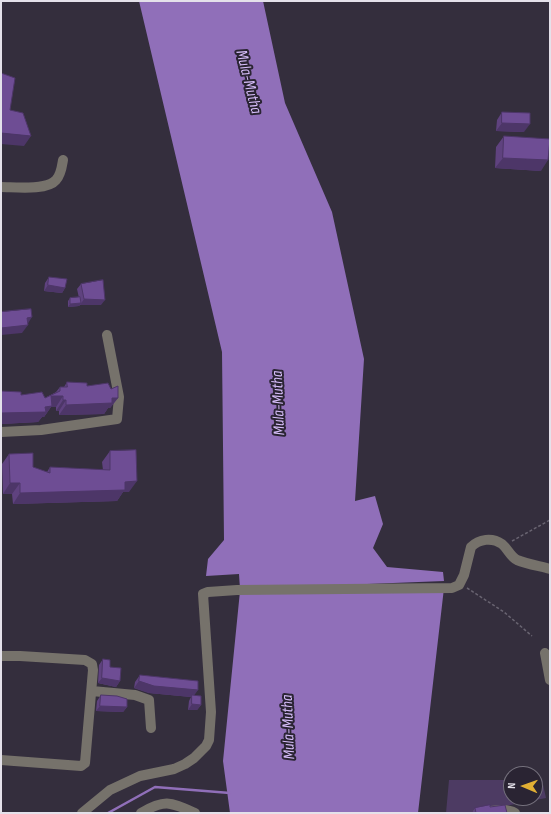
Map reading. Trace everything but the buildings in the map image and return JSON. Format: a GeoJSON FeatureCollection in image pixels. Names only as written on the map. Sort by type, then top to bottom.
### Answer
{"type":"FeatureCollection","features":[{"type":"Feature","properties":{"kind":"street"},"geometry":{"type":"LineString","coordinates":[[1,187],[38,187],[49,185],[58,176],[63,160]]}},
{"type":"Feature","properties":{"kind":"street"},"geometry":{"type":"LineString","coordinates":[[1,432],[41,430],[117,419],[119,397],[107,335]]}},
{"type":"Feature","properties":{"kind":"street"},"geometry":{"type":"LineString","coordinates":[[82,813],[110,790],[140,776],[174,769],[185,764],[194,758],[206,746],[209,740],[211,712],[202,599],[203,594],[208,592],[446,588],[459,585],[464,575],[471,547],[481,540],[492,540],[503,545],[508,553],[517,559],[550,569]]}},
{"type":"Feature","properties":{"kind":"street"},"geometry":{"type":"LineString","coordinates":[[545,653],[550,680]]}},
{"type":"Feature","properties":{"kind":"street"},"geometry":{"type":"LineString","coordinates":[[1,656],[88,661],[92,664],[93,670],[85,763],[81,766],[1,760]]}},
{"type":"Feature","properties":{"kind":"street"},"geometry":{"type":"LineString","coordinates":[[92,691],[135,696],[149,700],[151,728]]}},
{"type":"Feature","properties":{"kind":"street"},"geometry":{"type":"LineString","coordinates":[[141,813],[155,805],[163,803],[173,804],[195,813]]}},
{"type":"Feature","properties":{"kind":"street"},"geometry":{"type":"LineString","coordinates":[[478,813],[501,810],[511,810],[515,813]]}},
{"type":"Feature","properties":{"kind":"path"},"geometry":{"type":"LineString","coordinates":[[503,545],[550,520]]}},
{"type":"Feature","properties":{"kind":"path"},"geometry":{"type":"LineString","coordinates":[[459,585],[474,592],[494,605],[532,636]]}},
{"type":"Feature","properties":{"kind":"shaded area"},"geometry":{"type":"Polygon","coordinates":[[[449,780],[503,780],[503,806],[505,806],[469,813],[446,813],[449,780]]]}},
{"type":"Feature","properties":{"kind":"shaded area"},"geometry":{"type":"Polygon","coordinates":[[[543,784],[546,798],[543,799],[543,784]]]}},
{"type":"Feature","properties":{"kind":"water","name":"Mula-Mutha"},"geometry":{"type":"Polygon","coordinates":[[[139,1],[263,1],[285,103],[332,212],[364,359],[355,501],[375,496],[383,524],[373,548],[387,567],[443,572],[444,581],[240,589],[239,574],[206,576],[208,559],[224,540],[222,352],[139,1]]]}},
{"type":"Feature","properties":{"kind":"water","name":"Mula-Mutha"},"geometry":{"type":"Polygon","coordinates":[[[444,588],[418,813],[230,813],[223,761],[240,591],[444,588]]]}},
{"type":"Feature","properties":{"kind":"waterway"},"geometry":{"type":"LineString","coordinates":[[108,813],[155,787],[230,793]]}}]}
